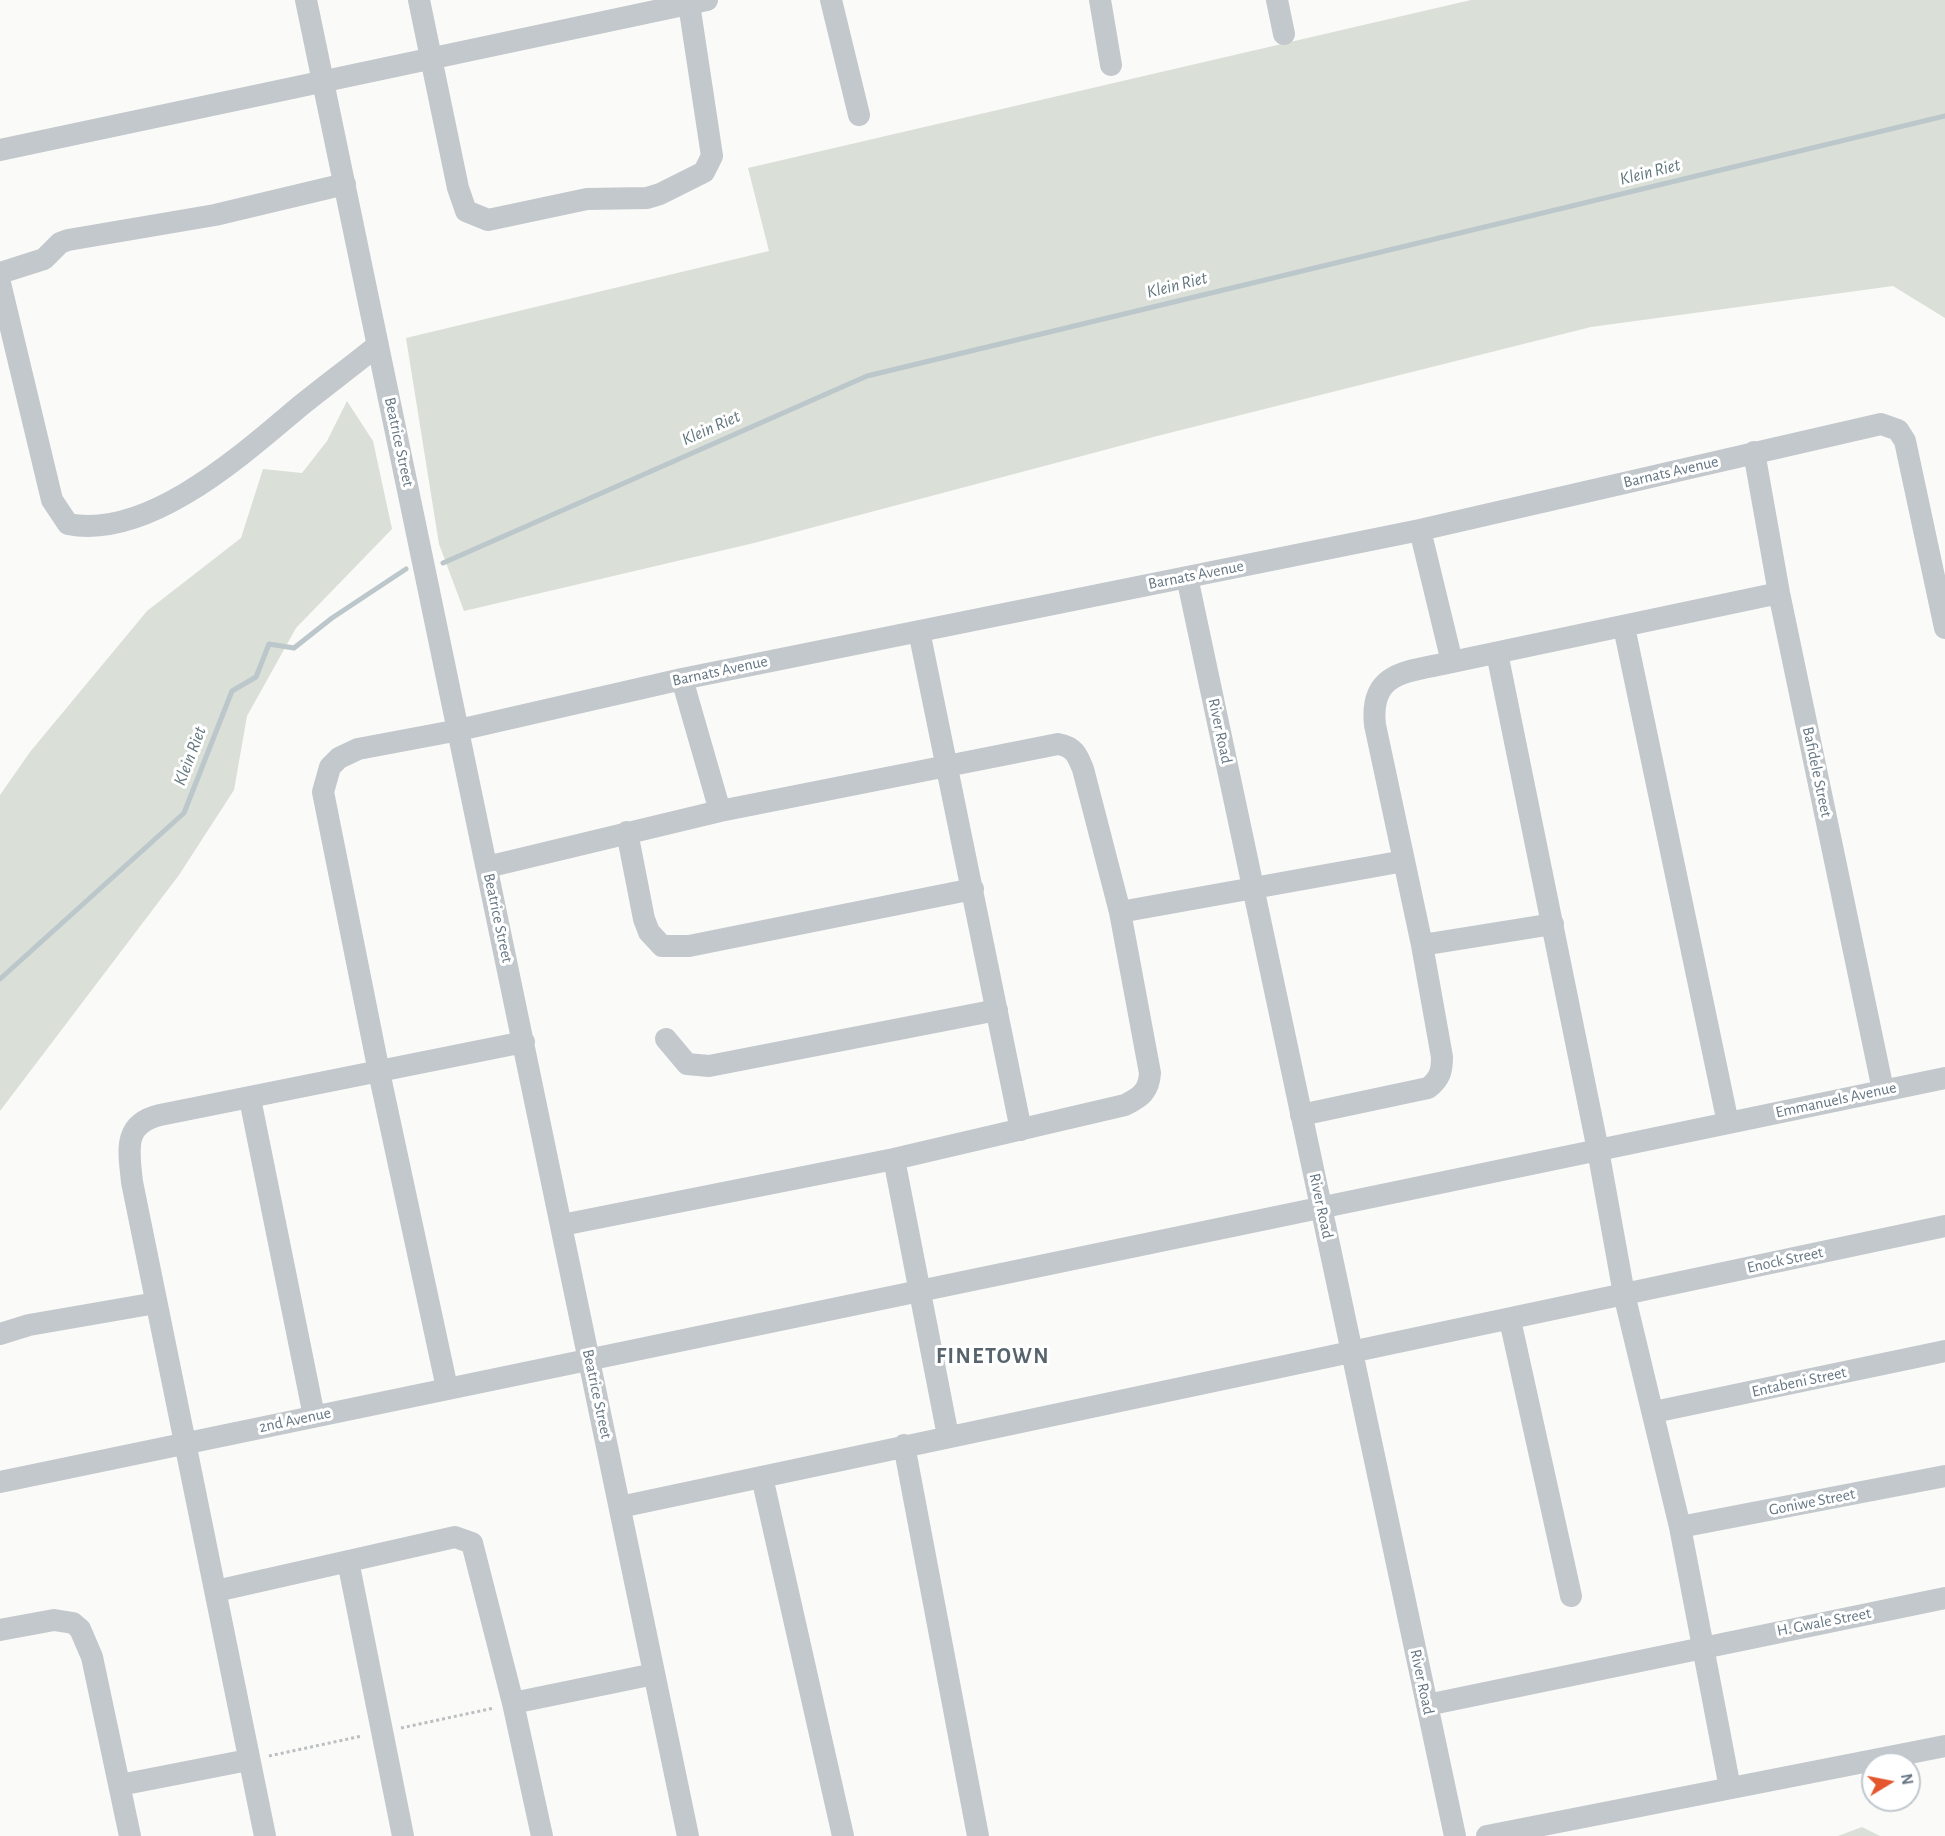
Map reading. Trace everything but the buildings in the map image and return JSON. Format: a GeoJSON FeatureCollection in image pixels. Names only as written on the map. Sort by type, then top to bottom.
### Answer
{"type":"FeatureCollection","features":[{"type":"Feature","properties":{"kind":"street","name":"Beatrice Street"},"geometry":{"type":"LineString","coordinates":[[306,0],[688,1836]]}},
{"type":"Feature","properties":{"kind":"street"},"geometry":{"type":"LineString","coordinates":[[0,150],[323,82],[433,58],[698,2],[712,156],[704,172],[660,194],[646,198],[587,199],[488,220],[466,211],[458,188],[433,58],[419,0]]}},
{"type":"Feature","properties":{"kind":"street"},"geometry":{"type":"LineString","coordinates":[[831,0],[859,115]]}},
{"type":"Feature","properties":{"kind":"street"},"geometry":{"type":"LineString","coordinates":[[1100,0],[1112,65]]}},
{"type":"Feature","properties":{"kind":"street"},"geometry":{"type":"LineString","coordinates":[[1277,0],[1284,34]]}},
{"type":"Feature","properties":{"kind":"street"},"geometry":{"type":"LineString","coordinates":[[0,273],[44,259],[60,243],[68,240],[215,215],[345,184]]}},
{"type":"Feature","properties":{"kind":"street"},"geometry":{"type":"LineString","coordinates":[[0,284],[52,500],[68,524],[84,527],[101,527],[188,494],[240,456],[378,345]]}},
{"type":"Feature","properties":{"kind":"street","name":"Barnats Avenue"},"geometry":{"type":"LineString","coordinates":[[447,1388],[379,1072],[323,792],[330,767],[339,758],[358,749],[459,730],[682,679],[1420,530],[1881,424],[1898,430],[1905,441],[1945,628]]}},
{"type":"Feature","properties":{"kind":"street","name":"Bafidele Street"},"geometry":{"type":"LineString","coordinates":[[1754,452],[1779,592],[1883,1090]]}},
{"type":"Feature","properties":{"kind":"street"},"geometry":{"type":"LineString","coordinates":[[1420,530],[1452,662]]}},
{"type":"Feature","properties":{"kind":"street","name":"River Road"},"geometry":{"type":"LineString","coordinates":[[1187,577],[1455,1836]]}},
{"type":"Feature","properties":{"kind":"street"},"geometry":{"type":"LineString","coordinates":[[1301,1115],[1428,1088],[1439,1077],[1442,1057],[1422,945],[1375,725],[1375,697],[1388,679],[1452,662],[1779,592]]}},
{"type":"Feature","properties":{"kind":"street"},"geometry":{"type":"LineString","coordinates":[[1624,627],[1728,1123]]}},
{"type":"Feature","properties":{"kind":"street"},"geometry":{"type":"LineString","coordinates":[[919,631],[1021,1130]]}},
{"type":"Feature","properties":{"kind":"street"},"geometry":{"type":"LineString","coordinates":[[1497,653],[1598,1150],[1624,1294],[1680,1527],[1730,1788]]}},
{"type":"Feature","properties":{"kind":"street"},"geometry":{"type":"LineString","coordinates":[[682,679],[720,811]]}},
{"type":"Feature","properties":{"kind":"street"},"geometry":{"type":"LineString","coordinates":[[487,867],[720,811],[1058,744],[1070,746],[1077,753],[1090,788],[1120,912],[1149,1061],[1149,1082],[1146,1091],[1125,1105],[894,1160],[562,1225]]}},
{"type":"Feature","properties":{"kind":"street"},"geometry":{"type":"LineString","coordinates":[[627,832],[644,919],[649,932],[662,946],[689,946],[973,889]]}},
{"type":"Feature","properties":{"kind":"street"},"geometry":{"type":"LineString","coordinates":[[1120,912],[1404,861]]}},
{"type":"Feature","properties":{"kind":"street"},"geometry":{"type":"LineString","coordinates":[[1422,945],[1552,924]]}},
{"type":"Feature","properties":{"kind":"street"},"geometry":{"type":"LineString","coordinates":[[666,1039],[687,1064],[709,1066],[996,1010]]}},
{"type":"Feature","properties":{"kind":"street"},"geometry":{"type":"LineString","coordinates":[[265,1836],[132,1182],[129,1147],[136,1126],[154,1117],[524,1042]]}},
{"type":"Feature","properties":{"kind":"street","name":"Emmanuels Avenue"},"geometry":{"type":"LineString","coordinates":[[1321,1207],[1945,1078]]}},
{"type":"Feature","properties":{"kind":"street"},"geometry":{"type":"LineString","coordinates":[[250,1099],[314,1416]]}},
{"type":"Feature","properties":{"kind":"street"},"geometry":{"type":"LineString","coordinates":[[894,1160],[948,1436]]}},
{"type":"Feature","properties":{"kind":"street","name":"2nd Avenue"},"geometry":{"type":"LineString","coordinates":[[0,1482],[1321,1207]]}},
{"type":"Feature","properties":{"kind":"street","name":"Enock Street"},"geometry":{"type":"LineString","coordinates":[[620,1507],[1945,1226]]}},
{"type":"Feature","properties":{"kind":"street"},"geometry":{"type":"LineString","coordinates":[[0,1334],[29,1325],[156,1302]]}},
{"type":"Feature","properties":{"kind":"street"},"geometry":{"type":"LineString","coordinates":[[1510,1320],[1571,1596]]}},
{"type":"Feature","properties":{"kind":"street","name":"Entabeni Street"},"geometry":{"type":"LineString","coordinates":[[1654,1412],[1945,1351]]}},
{"type":"Feature","properties":{"kind":"street"},"geometry":{"type":"LineString","coordinates":[[904,1445],[978,1836]]}},
{"type":"Feature","properties":{"kind":"street","name":"Goniwe Street"},"geometry":{"type":"LineString","coordinates":[[1680,1527],[1945,1476]]}},
{"type":"Feature","properties":{"kind":"street"},"geometry":{"type":"LineString","coordinates":[[762,1477],[843,1836]]}},
{"type":"Feature","properties":{"kind":"street"},"geometry":{"type":"LineString","coordinates":[[216,1591],[455,1537],[472,1543],[513,1703],[542,1836]]}},
{"type":"Feature","properties":{"kind":"street"},"geometry":{"type":"LineString","coordinates":[[348,1561],[403,1836]]}},
{"type":"Feature","properties":{"kind":"street","name":"H. Gwale Street"},"geometry":{"type":"LineString","coordinates":[[1427,1705],[1945,1598]]}},
{"type":"Feature","properties":{"kind":"street"},"geometry":{"type":"LineString","coordinates":[[0,1630],[54,1620],[73,1623],[80,1629],[92,1657],[130,1836]]}},
{"type":"Feature","properties":{"kind":"street"},"geometry":{"type":"LineString","coordinates":[[513,1703],[654,1674]]}},
{"type":"Feature","properties":{"kind":"street"},"geometry":{"type":"LineString","coordinates":[[1487,1836],[1945,1746]]}},
{"type":"Feature","properties":{"kind":"street"},"geometry":{"type":"LineString","coordinates":[[120,1785],[248,1760]]}},
{"type":"Feature","properties":{"kind":"shaded area"},"geometry":{"type":"Polygon","coordinates":[[[1471,0],[1945,0],[1945,318],[1893,286],[1591,327],[1161,435],[754,543],[464,611],[439,544],[406,338],[769,251],[748,168],[1471,0]]]}},
{"type":"Feature","properties":{"kind":"shaded area"},"geometry":{"type":"Polygon","coordinates":[[[347,401],[373,441],[392,529],[296,628],[247,716],[234,790],[179,875],[0,1111],[0,795],[30,752],[147,611],[241,538],[263,469],[302,473],[327,441],[347,401]]]}},
{"type":"Feature","properties":{"kind":"shaded area"},"geometry":{"type":"Polygon","coordinates":[[[1862,1827],[1880,1836],[1838,1836],[1862,1827]]]}},
{"type":"Feature","properties":{"kind":"waterway","name":"Klein Riet"},"geometry":{"type":"LineString","coordinates":[[443,563],[867,376],[1945,116]]}},
{"type":"Feature","properties":{"kind":"waterway","name":"Klein Riet"},"geometry":{"type":"LineString","coordinates":[[0,979],[184,813],[232,691],[256,677],[269,644],[294,648],[332,618],[406,569]]}},
{"type":"Feature","properties":{"kind":"district","name":"FINETOWN"},"geometry":{"type":"Point","coordinates":[993,1356]}}]}
